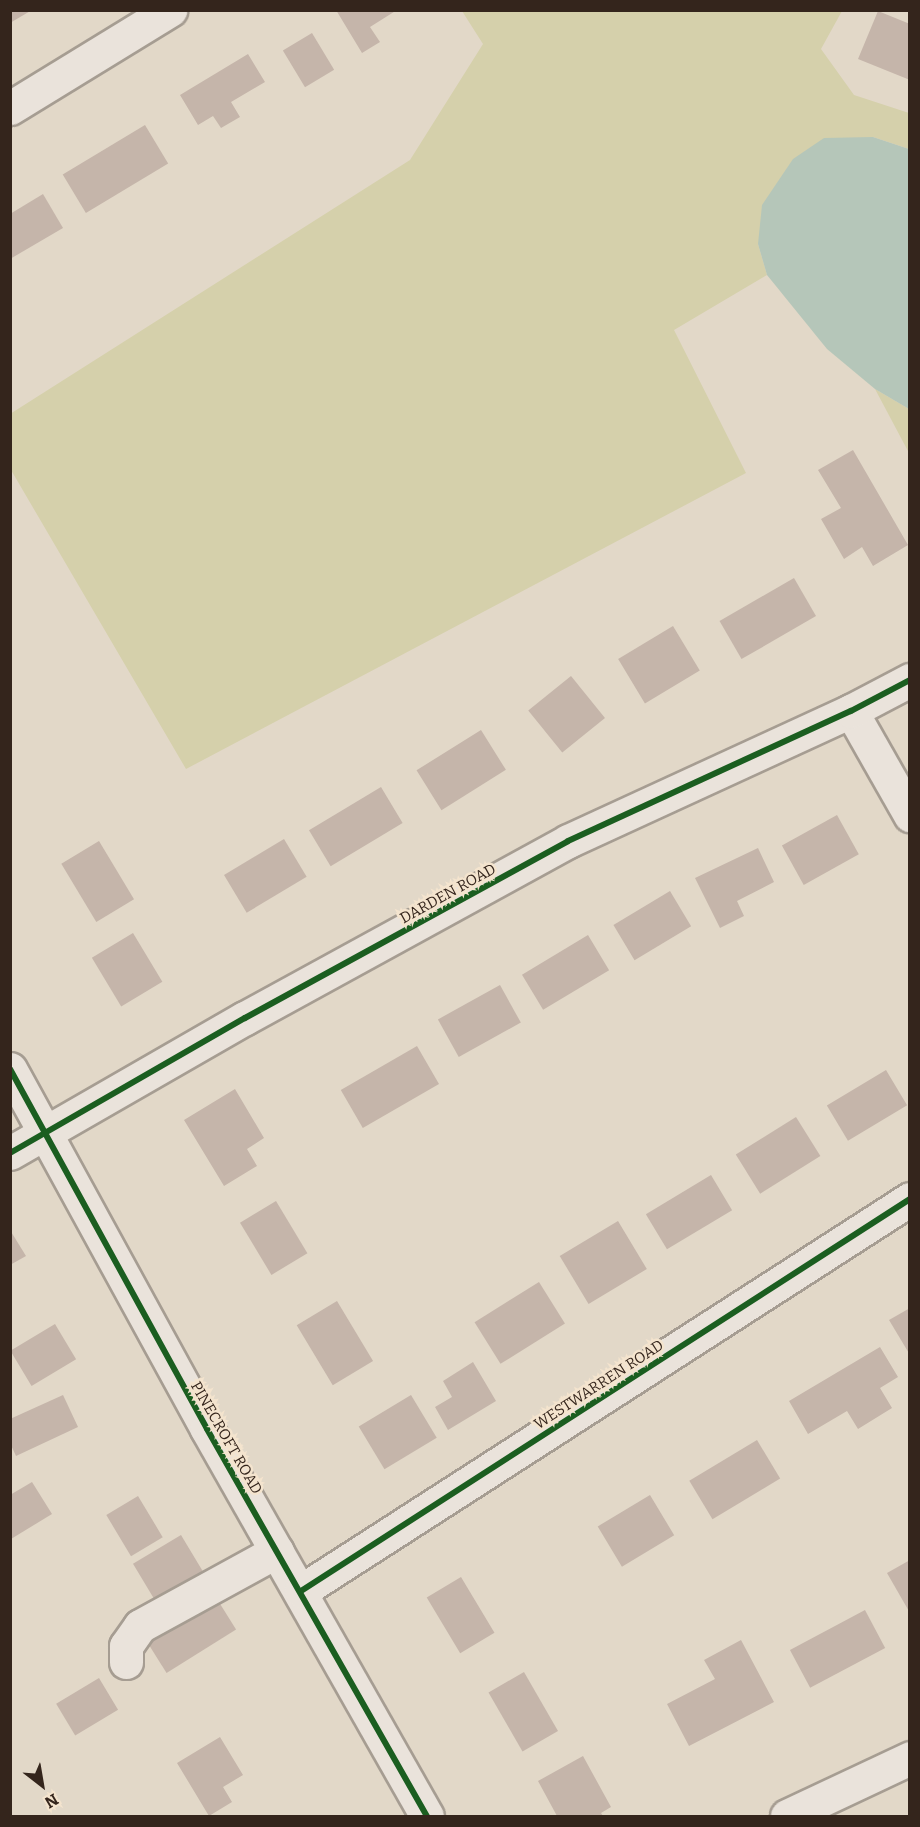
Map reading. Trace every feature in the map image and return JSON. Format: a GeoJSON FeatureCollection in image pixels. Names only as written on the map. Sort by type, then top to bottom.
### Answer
{"type":"FeatureCollection","features":[{"type":"Feature","properties":{"kind":"street"},"geometry":{"type":"LineString","coordinates":[[10,108],[170,10]]}},
{"type":"Feature","properties":{"kind":"street","name":"DARDEN ROAD"},"geometry":{"type":"LineString","coordinates":[[10,1153],[568,841],[851,711],[909,680]]}},
{"type":"Feature","properties":{"kind":"street"},"geometry":{"type":"LineString","coordinates":[[851,711],[909,815]]}},
{"type":"Feature","properties":{"kind":"street","name":"PINECROFT ROAD"},"geometry":{"type":"LineString","coordinates":[[10,1068],[277,1551],[427,1816]]}},
{"type":"Feature","properties":{"kind":"street","name":"WESTWARREN ROAD"},"geometry":{"type":"LineString","coordinates":[[301,1591],[909,1199]]}},
{"type":"Feature","properties":{"kind":"street"},"geometry":{"type":"LineString","coordinates":[[126,1662],[126,1646],[140,1626],[277,1551]]}},
{"type":"Feature","properties":{"kind":"street"},"geometry":{"type":"LineString","coordinates":[[787,1816],[909,1758]]}},
{"type":"Feature","properties":{"kind":"shaded area"},"geometry":{"type":"Polygon","coordinates":[[[462,11],[842,11],[821,49],[854,95],[909,113],[909,149],[873,137],[758,244],[767,275],[674,330],[746,473],[186,769],[11,470],[10,414],[410,160],[483,44],[462,11]]]}},
{"type":"Feature","properties":{"kind":"shaded area"},"geometry":{"type":"Polygon","coordinates":[[[873,137],[909,149],[909,409],[875,389],[827,349],[767,275],[758,244],[762,205],[793,159],[824,138],[873,137]]]}},
{"type":"Feature","properties":{"kind":"shaded area"},"geometry":{"type":"Polygon","coordinates":[[[875,389],[909,409],[909,453],[875,389]]]}},
{"type":"Feature","properties":{"kind":"building"},"geometry":{"type":"Polygon","coordinates":[[[10,10],[32,10],[10,23],[10,10]]]}},
{"type":"Feature","properties":{"kind":"building"},"geometry":{"type":"Polygon","coordinates":[[[336,10],[397,10],[370,27],[380,42],[362,53],[336,10]]]}},
{"type":"Feature","properties":{"kind":"building"},"geometry":{"type":"Polygon","coordinates":[[[878,11],[910,24],[910,80],[858,59],[878,11]]]}},
{"type":"Feature","properties":{"kind":"building"},"geometry":{"type":"Polygon","coordinates":[[[312,33],[334,70],[305,87],[283,51],[312,33]]]}},
{"type":"Feature","properties":{"kind":"building"},"geometry":{"type":"Polygon","coordinates":[[[248,54],[265,82],[231,102],[240,117],[221,128],[213,116],[198,125],[180,95],[248,54]]]}},
{"type":"Feature","properties":{"kind":"building"},"geometry":{"type":"Polygon","coordinates":[[[145,125],[168,164],[86,213],[63,174],[145,125]]]}},
{"type":"Feature","properties":{"kind":"building"},"geometry":{"type":"Polygon","coordinates":[[[43,194],[63,228],[10,259],[10,214],[43,194]]]}},
{"type":"Feature","properties":{"kind":"building"},"geometry":{"type":"Polygon","coordinates":[[[853,450],[908,545],[873,566],[862,547],[844,559],[821,519],[841,508],[818,470],[853,450]]]}},
{"type":"Feature","properties":{"kind":"building"},"geometry":{"type":"Polygon","coordinates":[[[794,578],[816,616],[742,659],[720,621],[794,578]]]}},
{"type":"Feature","properties":{"kind":"building"},"geometry":{"type":"Polygon","coordinates":[[[673,626],[700,671],[645,704],[618,659],[673,626]]]}},
{"type":"Feature","properties":{"kind":"building"},"geometry":{"type":"Polygon","coordinates":[[[571,676],[605,718],[562,753],[528,711],[571,676]]]}},
{"type":"Feature","properties":{"kind":"building"},"geometry":{"type":"Polygon","coordinates":[[[481,730],[506,770],[441,810],[417,770],[481,730]]]}},
{"type":"Feature","properties":{"kind":"building"},"geometry":{"type":"Polygon","coordinates":[[[381,787],[403,823],[331,866],[309,830],[381,787]]]}},
{"type":"Feature","properties":{"kind":"building"},"geometry":{"type":"Polygon","coordinates":[[[837,815],[859,854],[804,885],[782,846],[837,815]]]}},
{"type":"Feature","properties":{"kind":"building"},"geometry":{"type":"Polygon","coordinates":[[[284,839],[307,877],[247,913],[224,875],[284,839]]]}},
{"type":"Feature","properties":{"kind":"building"},"geometry":{"type":"Polygon","coordinates":[[[99,841],[134,899],[96,922],[61,864],[99,841]]]}},
{"type":"Feature","properties":{"kind":"building"},"geometry":{"type":"Polygon","coordinates":[[[758,848],[774,882],[737,901],[744,916],[720,928],[695,878],[758,848]]]}},
{"type":"Feature","properties":{"kind":"building"},"geometry":{"type":"Polygon","coordinates":[[[670,891],[691,926],[635,960],[613,925],[670,891]]]}},
{"type":"Feature","properties":{"kind":"building"},"geometry":{"type":"Polygon","coordinates":[[[133,933],[162,982],[121,1007],[92,958],[133,933]]]}},
{"type":"Feature","properties":{"kind":"building"},"geometry":{"type":"Polygon","coordinates":[[[588,935],[609,970],[543,1010],[522,975],[588,935]]]}},
{"type":"Feature","properties":{"kind":"building"},"geometry":{"type":"Polygon","coordinates":[[[500,985],[521,1023],[459,1057],[438,1019],[500,985]]]}},
{"type":"Feature","properties":{"kind":"building"},"geometry":{"type":"Polygon","coordinates":[[[417,1046],[439,1084],[363,1128],[341,1090],[417,1046]]]}},
{"type":"Feature","properties":{"kind":"building"},"geometry":{"type":"Polygon","coordinates":[[[886,1070],[907,1105],[848,1141],[827,1106],[886,1070]]]}},
{"type":"Feature","properties":{"kind":"building"},"geometry":{"type":"Polygon","coordinates":[[[235,1089],[264,1138],[247,1149],[257,1166],[224,1186],[184,1120],[235,1089]]]}},
{"type":"Feature","properties":{"kind":"building"},"geometry":{"type":"Polygon","coordinates":[[[796,1117],[820,1156],[760,1194],[736,1155],[796,1117]]]}},
{"type":"Feature","properties":{"kind":"building"},"geometry":{"type":"Polygon","coordinates":[[[711,1175],[732,1210],[667,1249],[646,1214],[711,1175]]]}},
{"type":"Feature","properties":{"kind":"building"},"geometry":{"type":"Polygon","coordinates":[[[276,1201],[307,1253],[271,1275],[240,1223],[276,1201]]]}},
{"type":"Feature","properties":{"kind":"building"},"geometry":{"type":"Polygon","coordinates":[[[618,1221],[647,1269],[589,1304],[560,1256],[618,1221]]]}},
{"type":"Feature","properties":{"kind":"building"},"geometry":{"type":"Polygon","coordinates":[[[10,1230],[26,1256],[10,1265],[10,1230]]]}},
{"type":"Feature","properties":{"kind":"building"},"geometry":{"type":"Polygon","coordinates":[[[539,1282],[565,1324],[501,1364],[475,1322],[539,1282]]]}},
{"type":"Feature","properties":{"kind":"building"},"geometry":{"type":"Polygon","coordinates":[[[337,1301],[373,1361],[333,1385],[297,1325],[337,1301]]]}},
{"type":"Feature","properties":{"kind":"building"},"geometry":{"type":"Polygon","coordinates":[[[910,1308],[910,1355],[889,1320],[910,1308]]]}},
{"type":"Feature","properties":{"kind":"building"},"geometry":{"type":"Polygon","coordinates":[[[55,1324],[76,1359],[32,1386],[10,1351],[55,1324]]]}},
{"type":"Feature","properties":{"kind":"building"},"geometry":{"type":"Polygon","coordinates":[[[880,1347],[898,1377],[880,1388],[892,1408],[858,1429],[847,1411],[808,1434],[789,1401],[880,1347]]]}},
{"type":"Feature","properties":{"kind":"building"},"geometry":{"type":"Polygon","coordinates":[[[473,1362],[496,1401],[448,1430],[435,1407],[452,1397],[443,1381],[473,1362]]]}},
{"type":"Feature","properties":{"kind":"building"},"geometry":{"type":"Polygon","coordinates":[[[63,1395],[78,1427],[16,1456],[10,1443],[10,1419],[63,1395]]]}},
{"type":"Feature","properties":{"kind":"building"},"geometry":{"type":"Polygon","coordinates":[[[411,1395],[437,1438],[384,1469],[359,1426],[411,1395]]]}},
{"type":"Feature","properties":{"kind":"building"},"geometry":{"type":"Polygon","coordinates":[[[757,1440],[780,1479],[712,1519],[689,1481],[757,1440]]]}},
{"type":"Feature","properties":{"kind":"building"},"geometry":{"type":"Polygon","coordinates":[[[32,1482],[52,1514],[11,1539],[10,1495],[32,1482]]]}},
{"type":"Feature","properties":{"kind":"building"},"geometry":{"type":"Polygon","coordinates":[[[650,1495],[674,1535],[622,1567],[598,1526],[650,1495]]]}},
{"type":"Feature","properties":{"kind":"building"},"geometry":{"type":"Polygon","coordinates":[[[138,1496],[163,1537],[131,1556],[106,1515],[138,1496]]]}},
{"type":"Feature","properties":{"kind":"building"},"geometry":{"type":"Polygon","coordinates":[[[181,1535],[203,1571],[155,1600],[133,1564],[181,1535]]]}},
{"type":"Feature","properties":{"kind":"building"},"geometry":{"type":"Polygon","coordinates":[[[910,1560],[910,1613],[887,1573],[910,1560]]]}},
{"type":"Feature","properties":{"kind":"building"},"geometry":{"type":"Polygon","coordinates":[[[461,1577],[494,1633],[460,1653],[427,1598],[461,1577]]]}},
{"type":"Feature","properties":{"kind":"building"},"geometry":{"type":"Polygon","coordinates":[[[217,1599],[236,1630],[167,1673],[147,1642],[217,1599]]]}},
{"type":"Feature","properties":{"kind":"building"},"geometry":{"type":"Polygon","coordinates":[[[865,1610],[885,1648],[810,1688],[790,1650],[865,1610]]]}},
{"type":"Feature","properties":{"kind":"building"},"geometry":{"type":"Polygon","coordinates":[[[741,1640],[774,1702],[689,1746],[667,1704],[715,1679],[704,1660],[741,1640]]]}},
{"type":"Feature","properties":{"kind":"building"},"geometry":{"type":"Polygon","coordinates":[[[524,1672],[558,1731],[522,1751],[488,1692],[524,1672]]]}},
{"type":"Feature","properties":{"kind":"building"},"geometry":{"type":"Polygon","coordinates":[[[99,1678],[118,1710],[75,1735],[56,1704],[99,1678]]]}},
{"type":"Feature","properties":{"kind":"building"},"geometry":{"type":"Polygon","coordinates":[[[220,1737],[243,1775],[223,1787],[232,1802],[209,1816],[177,1763],[220,1737]]]}},
{"type":"Feature","properties":{"kind":"building"},"geometry":{"type":"Polygon","coordinates":[[[583,1756],[611,1807],[601,1813],[603,1816],[557,1816],[538,1781],[583,1756]]]}},
{"type":"Feature","properties":{"kind":"cycle path"},"geometry":{"type":"LineString","coordinates":[[10,1153],[245,1018],[568,841],[851,711],[910,680]]}},
{"type":"Feature","properties":{"kind":"cycle path"},"geometry":{"type":"LineString","coordinates":[[10,1069],[207,1429],[427,1816]]}},
{"type":"Feature","properties":{"kind":"cycle path"},"geometry":{"type":"LineString","coordinates":[[301,1591],[910,1199]]}}]}
